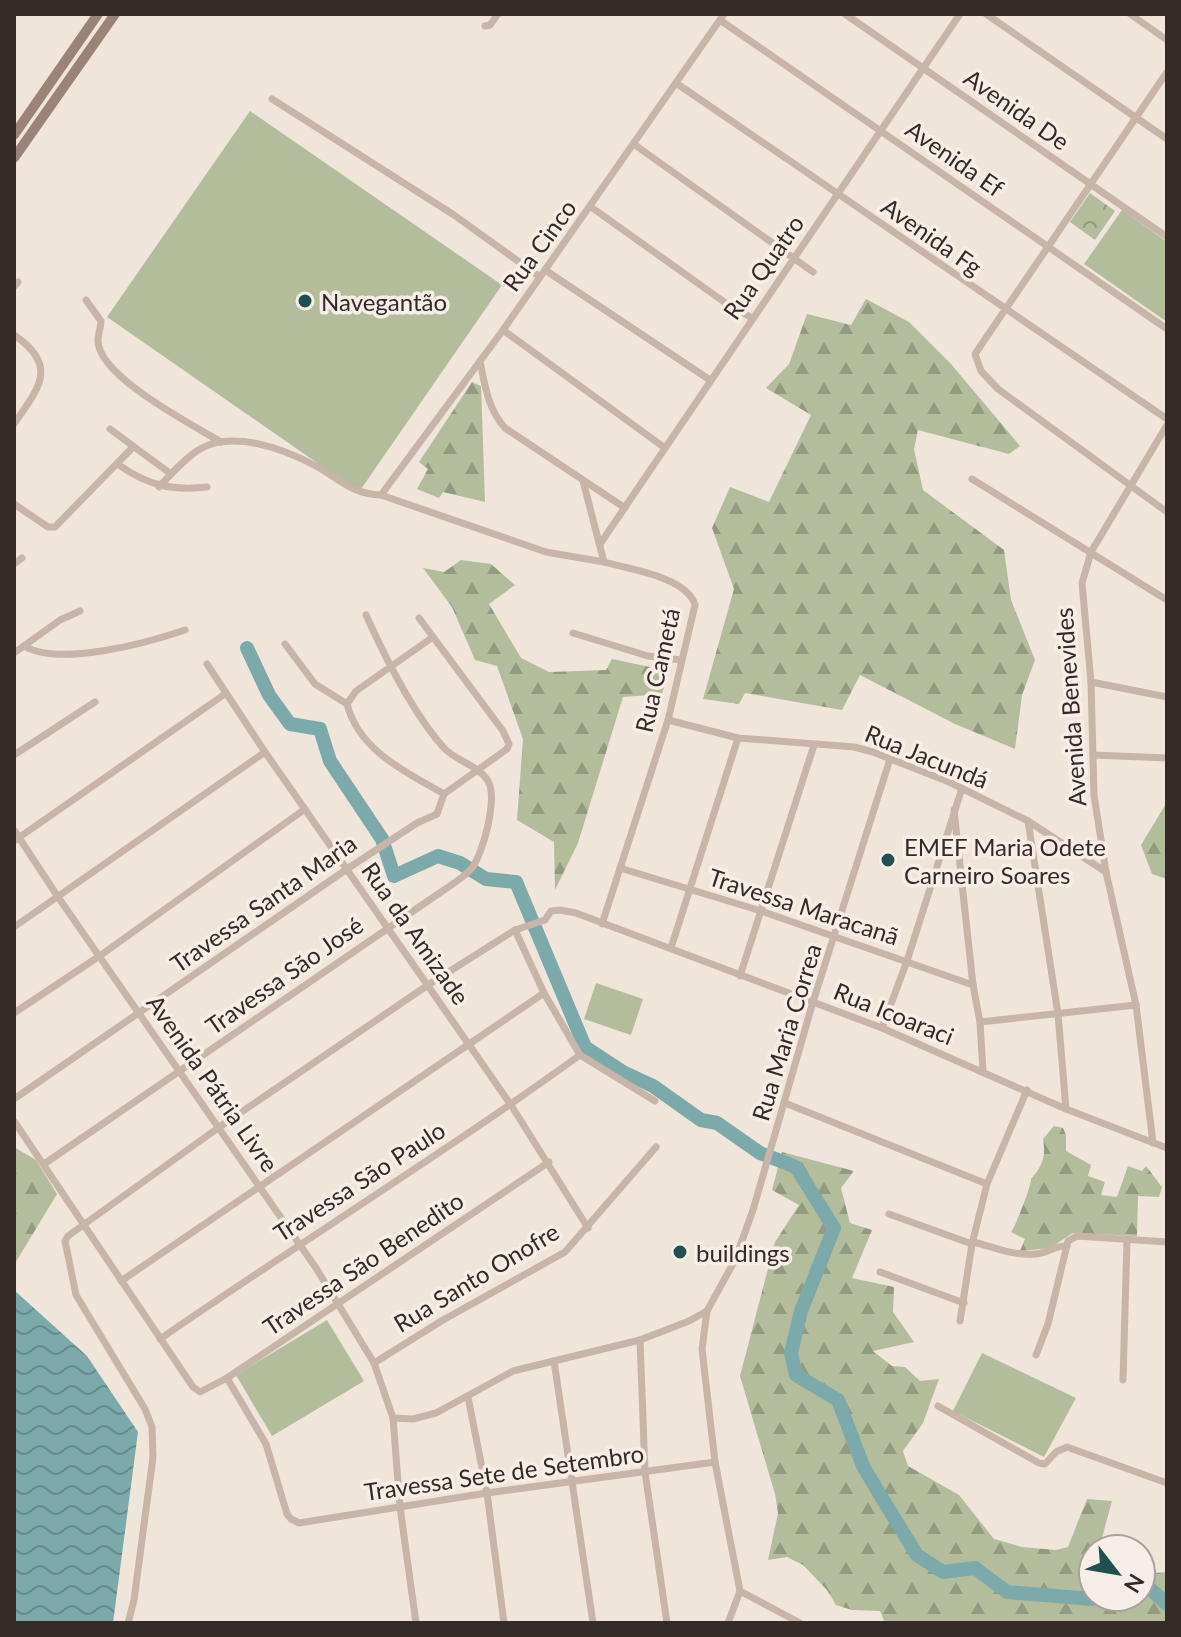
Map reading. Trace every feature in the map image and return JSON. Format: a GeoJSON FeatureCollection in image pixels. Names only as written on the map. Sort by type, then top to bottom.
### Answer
{"type":"FeatureCollection","features":[{"type":"Feature","properties":{"kind":"street"},"geometry":{"type":"LineString","coordinates":[[14,135],[98,14]]}},
{"type":"Feature","properties":{"kind":"street"},"geometry":{"type":"LineString","coordinates":[[16,151],[115,14]]}},
{"type":"Feature","properties":{"kind":"street"},"geometry":{"type":"LineString","coordinates":[[485,26],[490,25],[498,14]]}},
{"type":"Feature","properties":{"kind":"street","name":"Avenida De"},"geometry":{"type":"LineString","coordinates":[[845,14],[1167,237]]}},
{"type":"Feature","properties":{"kind":"street","name":"Rua Quatro"},"geometry":{"type":"LineString","coordinates":[[600,544],[960,14]]}},
{"type":"Feature","properties":{"kind":"street"},"geometry":{"type":"LineString","coordinates":[[986,14],[1167,139]]}},
{"type":"Feature","properties":{"kind":"street"},"geometry":{"type":"LineString","coordinates":[[1130,14],[1167,40]]}},
{"type":"Feature","properties":{"kind":"street","name":"Rua Cinco"},"geometry":{"type":"LineString","coordinates":[[381,495],[591,207],[722,17]]}},
{"type":"Feature","properties":{"kind":"street","name":"Avenida Ef"},"geometry":{"type":"LineString","coordinates":[[722,17],[1167,329]]}},
{"type":"Feature","properties":{"kind":"street"},"geometry":{"type":"LineString","coordinates":[[1167,72],[975,354],[977,366],[998,389],[1167,512]]}},
{"type":"Feature","properties":{"kind":"street","name":"Avenida Fg"},"geometry":{"type":"LineString","coordinates":[[676,83],[1167,422]]}},
{"type":"Feature","properties":{"kind":"street"},"geometry":{"type":"LineString","coordinates":[[272,99],[710,380]]}},
{"type":"Feature","properties":{"kind":"street"},"geometry":{"type":"LineString","coordinates":[[635,145],[813,272]]}},
{"type":"Feature","properties":{"kind":"street"},"geometry":{"type":"LineString","coordinates":[[591,207],[727,304],[752,318]]}},
{"type":"Feature","properties":{"kind":"street"},"geometry":{"type":"LineString","coordinates":[[86,300],[101,321],[98,340],[101,353],[114,372],[169,411],[221,442]]}},
{"type":"Feature","properties":{"kind":"street"},"geometry":{"type":"LineString","coordinates":[[503,330],[665,448]]}},
{"type":"Feature","properties":{"kind":"street"},"geometry":{"type":"LineString","coordinates":[[14,335],[34,352],[42,379],[14,424]]}},
{"type":"Feature","properties":{"kind":"street"},"geometry":{"type":"LineString","coordinates":[[480,361],[495,416],[505,428],[625,508]]}},
{"type":"Feature","properties":{"kind":"street","name":"Avenida Benevides"},"geometry":{"type":"LineString","coordinates":[[1153,1143],[1136,1005],[1106,872],[1094,795],[1091,682],[1082,583],[1091,552],[1167,422]]}},
{"type":"Feature","properties":{"kind":"street"},"geometry":{"type":"LineString","coordinates":[[110,429],[171,474]]}},
{"type":"Feature","properties":{"kind":"street"},"geometry":{"type":"LineString","coordinates":[[159,487],[199,449],[221,442]]}},
{"type":"Feature","properties":{"kind":"street","name":"Rua Cametá"},"geometry":{"type":"LineString","coordinates":[[221,442],[248,442],[273,449],[313,464],[355,492],[381,495],[546,552],[604,562],[668,581],[688,592],[695,605],[668,720],[602,924]]}},
{"type":"Feature","properties":{"kind":"street"},"geometry":{"type":"LineString","coordinates":[[14,504],[52,528],[119,465],[133,447]]}},
{"type":"Feature","properties":{"kind":"street"},"geometry":{"type":"LineString","coordinates":[[119,465],[159,487],[207,487]]}},
{"type":"Feature","properties":{"kind":"street"},"geometry":{"type":"LineString","coordinates":[[972,479],[1167,600]]}},
{"type":"Feature","properties":{"kind":"street"},"geometry":{"type":"LineString","coordinates":[[583,481],[604,562]]}},
{"type":"Feature","properties":{"kind":"street"},"geometry":{"type":"LineString","coordinates":[[14,564],[22,558]]}},
{"type":"Feature","properties":{"kind":"street"},"geometry":{"type":"LineString","coordinates":[[14,653],[60,620],[80,611]]}},
{"type":"Feature","properties":{"kind":"street"},"geometry":{"type":"LineString","coordinates":[[366,615],[390,666],[437,740],[451,755],[479,771]]}},
{"type":"Feature","properties":{"kind":"street"},"geometry":{"type":"LineString","coordinates":[[347,704],[356,691],[433,637],[419,618]]}},
{"type":"Feature","properties":{"kind":"street"},"geometry":{"type":"LineString","coordinates":[[24,646],[38,653],[63,655],[153,641],[185,630]]}},
{"type":"Feature","properties":{"kind":"street"},"geometry":{"type":"LineString","coordinates":[[573,633],[638,654],[681,660]]}},
{"type":"Feature","properties":{"kind":"street","name":"Travessa Santa Maria"},"geometry":{"type":"LineString","coordinates":[[14,1099],[384,844],[437,814],[444,794],[507,749],[509,744],[503,731],[433,637]]}},
{"type":"Feature","properties":{"kind":"street"},"geometry":{"type":"LineString","coordinates":[[285,644],[315,684],[347,704],[368,743],[381,756],[444,794]]}},
{"type":"Feature","properties":{"kind":"street","name":"Rua da Amizade"},"geometry":{"type":"LineString","coordinates":[[207,664],[511,1105],[588,1228]]}},
{"type":"Feature","properties":{"kind":"street"},"geometry":{"type":"LineString","coordinates":[[1091,682],[1167,697]]}},
{"type":"Feature","properties":{"kind":"street"},"geometry":{"type":"LineString","coordinates":[[16,836],[225,694]]}},
{"type":"Feature","properties":{"kind":"street"},"geometry":{"type":"LineString","coordinates":[[14,755],[95,702]]}},
{"type":"Feature","properties":{"kind":"street","name":"Rua Jacundá"},"geometry":{"type":"LineString","coordinates":[[668,720],[738,738],[854,747],[890,759],[962,788],[1028,821],[1106,872]]}},
{"type":"Feature","properties":{"kind":"street"},"geometry":{"type":"LineString","coordinates":[[671,948],[738,738]]}},
{"type":"Feature","properties":{"kind":"street"},"geometry":{"type":"LineString","coordinates":[[740,976],[814,745]]}},
{"type":"Feature","properties":{"kind":"street"},"geometry":{"type":"LineString","coordinates":[[14,927],[265,752]]}},
{"type":"Feature","properties":{"kind":"street"},"geometry":{"type":"LineString","coordinates":[[1093,755],[1167,758]]}},
{"type":"Feature","properties":{"kind":"street","name":"Rua Maria Correa"},"geometry":{"type":"LineString","coordinates":[[707,1311],[735,1260],[768,1162],[813,1002],[890,759]]}},
{"type":"Feature","properties":{"kind":"street","name":"Travessa São José"},"geometry":{"type":"LineString","coordinates":[[44,1164],[467,873],[474,866],[486,834],[491,792],[489,782],[479,771]]}},
{"type":"Feature","properties":{"kind":"street"},"geometry":{"type":"LineString","coordinates":[[882,1028],[907,961],[962,788]]}},
{"type":"Feature","properties":{"kind":"street"},"geometry":{"type":"LineString","coordinates":[[14,1013],[101,955],[305,809]]}},
{"type":"Feature","properties":{"kind":"street"},"geometry":{"type":"LineString","coordinates":[[954,810],[973,985],[980,1022],[983,1072]]}},
{"type":"Feature","properties":{"kind":"street"},"geometry":{"type":"LineString","coordinates":[[1028,821],[1058,1014],[1066,1109]]}},
{"type":"Feature","properties":{"kind":"street","name":"Avenida Pátria Livre"},"geometry":{"type":"LineString","coordinates":[[16,836],[261,1187],[374,1363],[393,1418],[400,1507],[416,1623]]}},
{"type":"Feature","properties":{"kind":"street","name":"Travessa Maracanã"},"geometry":{"type":"LineString","coordinates":[[620,868],[761,911],[973,985]]}},
{"type":"Feature","properties":{"kind":"street","name":"Rua Icoaraci"},"geometry":{"type":"LineString","coordinates":[[82,1223],[428,985],[515,930],[540,922],[551,911],[560,910],[576,913],[882,1028],[1066,1109],[1167,1148]]}},
{"type":"Feature","properties":{"kind":"street"},"geometry":{"type":"LineString","coordinates":[[515,930],[544,993],[580,1055],[655,1101]]}},
{"type":"Feature","properties":{"kind":"street"},"geometry":{"type":"LineString","coordinates":[[121,1281],[544,993]]}},
{"type":"Feature","properties":{"kind":"street"},"geometry":{"type":"LineString","coordinates":[[980,1022],[1136,1005]]}},
{"type":"Feature","properties":{"kind":"street","name":"Travessa São Paulo"},"geometry":{"type":"LineString","coordinates":[[160,1339],[299,1243],[511,1105],[580,1055]]}},
{"type":"Feature","properties":{"kind":"street"},"geometry":{"type":"LineString","coordinates":[[960,1321],[972,1243],[987,1184],[1027,1090]]}},
{"type":"Feature","properties":{"kind":"street"},"geometry":{"type":"LineString","coordinates":[[785,1103],[987,1184]]}},
{"type":"Feature","properties":{"kind":"street"},"geometry":{"type":"LineString","coordinates":[[14,1121],[160,1339]]}},
{"type":"Feature","properties":{"kind":"street","name":"Rua Santo Onofre"},"geometry":{"type":"LineString","coordinates":[[374,1363],[443,1320],[565,1252],[656,1147]]}},
{"type":"Feature","properties":{"kind":"street","name":"Travessa São Benedito"},"geometry":{"type":"LineString","coordinates":[[160,1339],[197,1391],[203,1392],[549,1162]]}},
{"type":"Feature","properties":{"kind":"street"},"geometry":{"type":"LineString","coordinates":[[889,1214],[1014,1255],[1047,1252],[1067,1246]]}},
{"type":"Feature","properties":{"kind":"street"},"geometry":{"type":"LineString","coordinates":[[82,1223],[65,1241],[72,1285],[145,1409],[152,1427],[153,1457],[134,1600],[128,1623]]}},
{"type":"Feature","properties":{"kind":"street"},"geometry":{"type":"LineString","coordinates":[[1036,1355],[1048,1324],[1068,1241],[1077,1236],[1167,1242]]}},
{"type":"Feature","properties":{"kind":"street"},"geometry":{"type":"LineString","coordinates":[[1123,1380],[1127,1240]]}},
{"type":"Feature","properties":{"kind":"street"},"geometry":{"type":"LineString","coordinates":[[880,1272],[964,1303]]}},
{"type":"Feature","properties":{"kind":"street"},"geometry":{"type":"LineString","coordinates":[[393,1418],[423,1417],[468,1397],[505,1374],[640,1340],[707,1311]]}},
{"type":"Feature","properties":{"kind":"street"},"geometry":{"type":"LineString","coordinates":[[707,1311],[702,1349],[715,1462],[740,1591],[728,1623]]}},
{"type":"Feature","properties":{"kind":"street"},"geometry":{"type":"LineString","coordinates":[[640,1340],[645,1472],[667,1623]]}},
{"type":"Feature","properties":{"kind":"street"},"geometry":{"type":"LineString","coordinates":[[554,1361],[593,1623]]}},
{"type":"Feature","properties":{"kind":"street","name":"Travessa Sete de Setembro"},"geometry":{"type":"LineString","coordinates":[[227,1378],[266,1444],[287,1514],[299,1523],[487,1493],[715,1462]]}},
{"type":"Feature","properties":{"kind":"street"},"geometry":{"type":"LineString","coordinates":[[468,1397],[487,1493],[504,1623]]}},
{"type":"Feature","properties":{"kind":"street"},"geometry":{"type":"LineString","coordinates":[[938,1406],[1039,1463],[1045,1464],[1056,1452],[1067,1447],[1167,1483]]}},
{"type":"Feature","properties":{"kind":"street"},"geometry":{"type":"LineString","coordinates":[[740,1591],[800,1623]]}},
{"type":"Feature","properties":{"kind":"green space","name":"Navegantão"},"geometry":{"type":"Polygon","coordinates":[[[250,111],[502,285],[359,492],[107,317],[250,111]]]}},
{"type":"Feature","properties":{"kind":"green space"},"geometry":{"type":"Polygon","coordinates":[[[1090,193],[1115,211],[1095,240],[1070,222],[1090,193]]]}},
{"type":"Feature","properties":{"kind":"green space"},"geometry":{"type":"Polygon","coordinates":[[[1122,210],[1167,242],[1167,322],[1084,264],[1122,210]]]}},
{"type":"Feature","properties":{"kind":"green space"},"geometry":{"type":"Polygon","coordinates":[[[866,299],[909,322],[951,364],[1020,446],[1009,454],[918,430],[914,449],[923,490],[1004,550],[1011,600],[1035,660],[1022,695],[1015,749],[955,724],[860,675],[842,710],[745,693],[739,704],[703,699],[734,589],[712,528],[730,487],[769,502],[811,415],[766,388],[789,364],[807,314],[851,325],[866,299]]]}},
{"type":"Feature","properties":{"kind":"green space"},"geometry":{"type":"Polygon","coordinates":[[[472,382],[481,386],[485,502],[443,492],[439,498],[417,489],[428,469],[419,462],[472,382]]]}},
{"type":"Feature","properties":{"kind":"green space"},"geometry":{"type":"Polygon","coordinates":[[[461,560],[491,564],[515,585],[489,604],[521,658],[549,672],[606,670],[612,659],[669,671],[662,694],[623,697],[578,843],[555,890],[554,842],[517,820],[523,739],[497,666],[475,660],[452,607],[423,568],[444,572],[461,560]]]}},
{"type":"Feature","properties":{"kind":"green space"},"geometry":{"type":"Polygon","coordinates":[[[1167,802],[1167,879],[1152,874],[1141,845],[1167,802]]]}},
{"type":"Feature","properties":{"kind":"green space"},"geometry":{"type":"Polygon","coordinates":[[[596,983],[643,999],[631,1035],[584,1019],[596,983]]]}},
{"type":"Feature","properties":{"kind":"green space"},"geometry":{"type":"Polygon","coordinates":[[[1054,1126],[1063,1128],[1066,1151],[1091,1165],[1088,1176],[1105,1182],[1101,1195],[1117,1197],[1128,1166],[1142,1171],[1146,1166],[1162,1187],[1159,1197],[1138,1196],[1137,1236],[1073,1233],[1050,1248],[1020,1251],[1025,1239],[1011,1232],[1031,1179],[1043,1160],[1043,1139],[1054,1126]]]}},
{"type":"Feature","properties":{"kind":"green space"},"geometry":{"type":"Polygon","coordinates":[[[14,1147],[36,1160],[57,1194],[14,1265],[14,1147]]]}},
{"type":"Feature","properties":{"kind":"green space"},"geometry":{"type":"Polygon","coordinates":[[[782,1152],[854,1171],[841,1188],[850,1223],[872,1230],[852,1278],[894,1287],[893,1312],[914,1342],[873,1351],[892,1366],[905,1367],[920,1381],[939,1379],[923,1423],[903,1451],[908,1466],[959,1495],[994,1539],[1022,1547],[1056,1550],[1068,1547],[1087,1499],[1112,1501],[1103,1533],[1077,1533],[1077,1613],[1157,1613],[1157,1573],[1167,1572],[1167,1623],[885,1623],[880,1611],[852,1610],[836,1605],[827,1590],[803,1565],[787,1557],[768,1560],[778,1513],[740,1376],[775,1242],[799,1205],[772,1190],[782,1152]]]}},
{"type":"Feature","properties":{"kind":"green space"},"geometry":{"type":"Polygon","coordinates":[[[327,1320],[364,1381],[272,1436],[236,1375],[327,1320]]]}},
{"type":"Feature","properties":{"kind":"green space"},"geometry":{"type":"Polygon","coordinates":[[[982,1353],[1076,1398],[1044,1457],[953,1411],[982,1353]]]}},
{"type":"Feature","properties":{"kind":"water"},"geometry":{"type":"Polygon","coordinates":[[[14,1290],[87,1356],[138,1432],[113,1623],[14,1623],[14,1290]]]}},
{"type":"Feature","properties":{"kind":"waterway"},"geometry":{"type":"LineString","coordinates":[[247,648],[269,695],[290,724],[320,729],[330,761],[382,839],[394,876],[438,856],[460,863],[486,879],[516,882],[585,1047],[623,1072],[653,1086],[701,1120],[717,1123],[760,1153],[796,1167],[834,1228],[801,1311],[791,1353],[796,1375],[838,1400],[863,1466],[917,1555],[943,1572],[975,1568],[1007,1592],[1077,1598]]}},
{"type":"Feature","properties":{"kind":"waterway"},"geometry":{"type":"LineString","coordinates":[[1157,1595],[1167,1604]]}},
{"type":"Feature","properties":{"kind":"place","name":"Navegantão"},"geometry":{"type":"Point","coordinates":[305,301]}},
{"type":"Feature","properties":{"kind":"place","name":"EMEF Maria Odete Carneiro Soares"},"geometry":{"type":"Point","coordinates":[888,860]}},
{"type":"Feature","properties":{"kind":"place","name":"buildings"},"geometry":{"type":"Point","coordinates":[680,1252]}}]}
